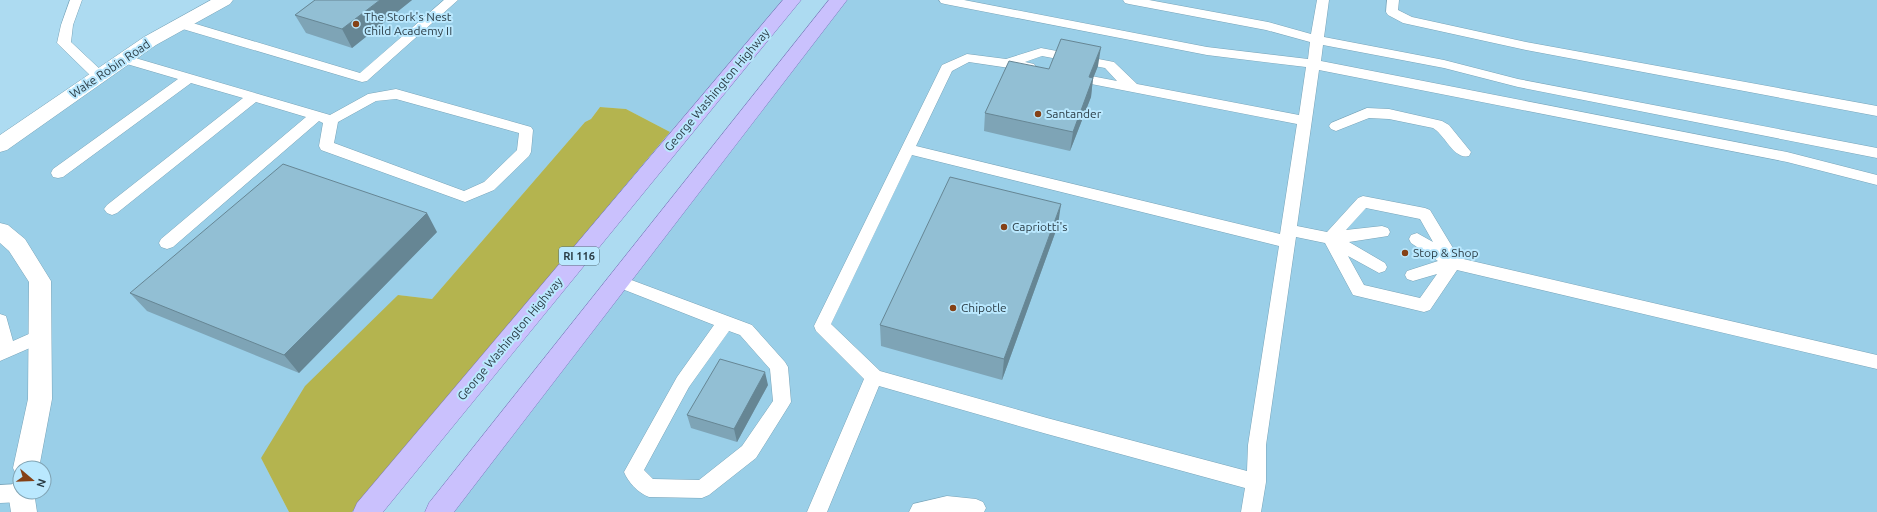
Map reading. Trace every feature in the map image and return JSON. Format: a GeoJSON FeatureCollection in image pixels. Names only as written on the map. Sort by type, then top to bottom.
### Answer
{"type":"FeatureCollection","features":[{"type":"Feature","properties":{"kind":"main road","name":"George Washington Highway"},"geometry":{"type":"LineString","coordinates":[[366,512],[792,0]]}},
{"type":"Feature","properties":{"kind":"main road"},"geometry":{"type":"LineString","coordinates":[[438,512],[838,0]]}},
{"type":"Feature","properties":{"kind":"street","name":"Wake Robin Road"},"geometry":{"type":"LineString","coordinates":[[0,145],[150,41],[224,0]]}},
{"type":"Feature","properties":{"kind":"street"},"geometry":{"type":"LineString","coordinates":[[0,231],[17,245],[40,281],[40,399],[28,460]]}},
{"type":"Feature","properties":{"kind":"street"},"geometry":{"type":"LineString","coordinates":[[22,500],[24,512]]}},
{"type":"Feature","properties":{"kind":"lane"},"geometry":{"type":"LineString","coordinates":[[76,0],[67,25],[64,43],[99,76]]}},
{"type":"Feature","properties":{"kind":"lane"},"geometry":{"type":"LineString","coordinates":[[181,24],[362,78],[452,0]]}},
{"type":"Feature","properties":{"kind":"lane"},"geometry":{"type":"LineString","coordinates":[[945,0],[1207,51],[1313,64],[1370,74],[1779,155],[1877,180]]}},
{"type":"Feature","properties":{"kind":"lane"},"geometry":{"type":"LineString","coordinates":[[1129,0],[1268,26],[1317,40],[1444,64],[1526,85],[1877,153]]}},
{"type":"Feature","properties":{"kind":"lane"},"geometry":{"type":"LineString","coordinates":[[1251,512],[1256,482],[1257,445],[1323,0]]}},
{"type":"Feature","properties":{"kind":"lane"},"geometry":{"type":"LineString","coordinates":[[1393,0],[1392,12],[1408,20],[1526,46],[1877,111]]}},
{"type":"Feature","properties":{"kind":"lane"},"geometry":{"type":"LineString","coordinates":[[1009,64],[1041,52],[1049,53],[1109,65],[1133,88]]}},
{"type":"Feature","properties":{"kind":"lane"},"geometry":{"type":"LineString","coordinates":[[1044,70],[967,58],[947,68],[822,326],[874,377],[1047,426],[1256,482]]}},
{"type":"Feature","properties":{"kind":"lane"},"geometry":{"type":"LineString","coordinates":[[125,59],[331,120],[372,97],[396,94],[526,130],[524,152],[489,186],[465,197],[326,146],[331,120]]}},
{"type":"Feature","properties":{"kind":"lane"},"geometry":{"type":"LineString","coordinates":[[58,173],[189,78]]}},
{"type":"Feature","properties":{"kind":"lane"},"geometry":{"type":"LineString","coordinates":[[1086,78],[1304,121]]}},
{"type":"Feature","properties":{"kind":"lane"},"geometry":{"type":"LineString","coordinates":[[112,209],[254,97]]}},
{"type":"Feature","properties":{"kind":"lane"},"geometry":{"type":"LineString","coordinates":[[1336,126],[1367,113],[1389,114],[1437,124],[1444,128],[1464,152]]}},
{"type":"Feature","properties":{"kind":"lane"},"geometry":{"type":"LineString","coordinates":[[167,243],[316,116]]}},
{"type":"Feature","properties":{"kind":"lane"},"geometry":{"type":"LineString","coordinates":[[908,149],[1288,236],[1330,238],[1382,232]]}},
{"type":"Feature","properties":{"kind":"lane"},"geometry":{"type":"LineString","coordinates":[[1330,238],[1363,202],[1425,214],[1453,263]]}},
{"type":"Feature","properties":{"kind":"lane"},"geometry":{"type":"LineString","coordinates":[[1330,238],[1359,290],[1424,305],[1453,263]]}},
{"type":"Feature","properties":{"kind":"lane"},"geometry":{"type":"LineString","coordinates":[[1330,238],[1379,267]]}},
{"type":"Feature","properties":{"kind":"lane"},"geometry":{"type":"LineString","coordinates":[[1417,239],[1453,263],[1877,362]]}},
{"type":"Feature","properties":{"kind":"lane"},"geometry":{"type":"LineString","coordinates":[[1413,275],[1453,263]]}},
{"type":"Feature","properties":{"kind":"lane"},"geometry":{"type":"LineString","coordinates":[[618,281],[726,322],[746,330],[779,366],[782,402],[749,452],[702,490],[649,488],[634,472],[683,382],[726,322]]}},
{"type":"Feature","properties":{"kind":"lane"},"geometry":{"type":"LineString","coordinates":[[0,321],[3,353],[40,336]]}},
{"type":"Feature","properties":{"kind":"lane"},"geometry":{"type":"LineString","coordinates":[[817,512],[874,377]]}},
{"type":"Feature","properties":{"kind":"lane"},"geometry":{"type":"LineString","coordinates":[[0,494],[12,493]]}},
{"type":"Feature","properties":{"kind":"lane"},"geometry":{"type":"LineString","coordinates":[[919,512],[920,510],[947,505],[979,511]]}},
{"type":"Feature","properties":{"kind":"shaded area"},"geometry":{"type":"Polygon","coordinates":[[[217,0],[783,0],[670,132],[626,109],[600,107],[591,119],[585,122],[432,299],[398,295],[261,458],[289,512],[0,512],[0,147],[217,0]]]}},
{"type":"Feature","properties":{"kind":"shaded area"},"geometry":{"type":"Polygon","coordinates":[[[832,0],[1877,0],[1877,512],[430,512],[832,0]]]}},
{"type":"Feature","properties":{"kind":"shaded area"},"geometry":{"type":"Polygon","coordinates":[[[600,107],[626,109],[670,132],[352,512],[289,512],[261,458],[305,386],[398,295],[432,299],[585,122],[591,119],[600,107]]]}},
{"type":"Feature","properties":{"kind":"building"},"geometry":{"type":"Polygon","coordinates":[[[315,0],[380,0],[342,29],[295,15],[315,0]]]}},
{"type":"Feature","properties":{"kind":"building","name":"Santander"},"geometry":{"type":"Polygon","coordinates":[[[1061,39],[1101,47],[1089,77],[1093,78],[1073,132],[985,113],[1009,61],[1049,69],[1061,39]]]}},
{"type":"Feature","properties":{"kind":"building"},"geometry":{"type":"Polygon","coordinates":[[[283,164],[427,213],[284,355],[130,293],[283,164]]]}},
{"type":"Feature","properties":{"kind":"building"},"geometry":{"type":"Polygon","coordinates":[[[950,177],[1061,204],[1004,359],[880,325],[950,177]]]}},
{"type":"Feature","properties":{"kind":"building"},"geometry":{"type":"Polygon","coordinates":[[[720,359],[765,372],[734,429],[687,415],[720,359]]]}},
{"type":"Feature","properties":{"kind":"place","name":"The Stork's Nest Child Academy II"},"geometry":{"type":"Point","coordinates":[356,24]}},
{"type":"Feature","properties":{"kind":"place","name":"Santander"},"geometry":{"type":"Point","coordinates":[1038,114]}},
{"type":"Feature","properties":{"kind":"place","name":"Capriotti's"},"geometry":{"type":"Point","coordinates":[1004,227]}},
{"type":"Feature","properties":{"kind":"place","name":"Stop & Shop"},"geometry":{"type":"Point","coordinates":[1405,253]}},
{"type":"Feature","properties":{"kind":"place","name":"Chipotle"},"geometry":{"type":"Point","coordinates":[953,308]}}]}
